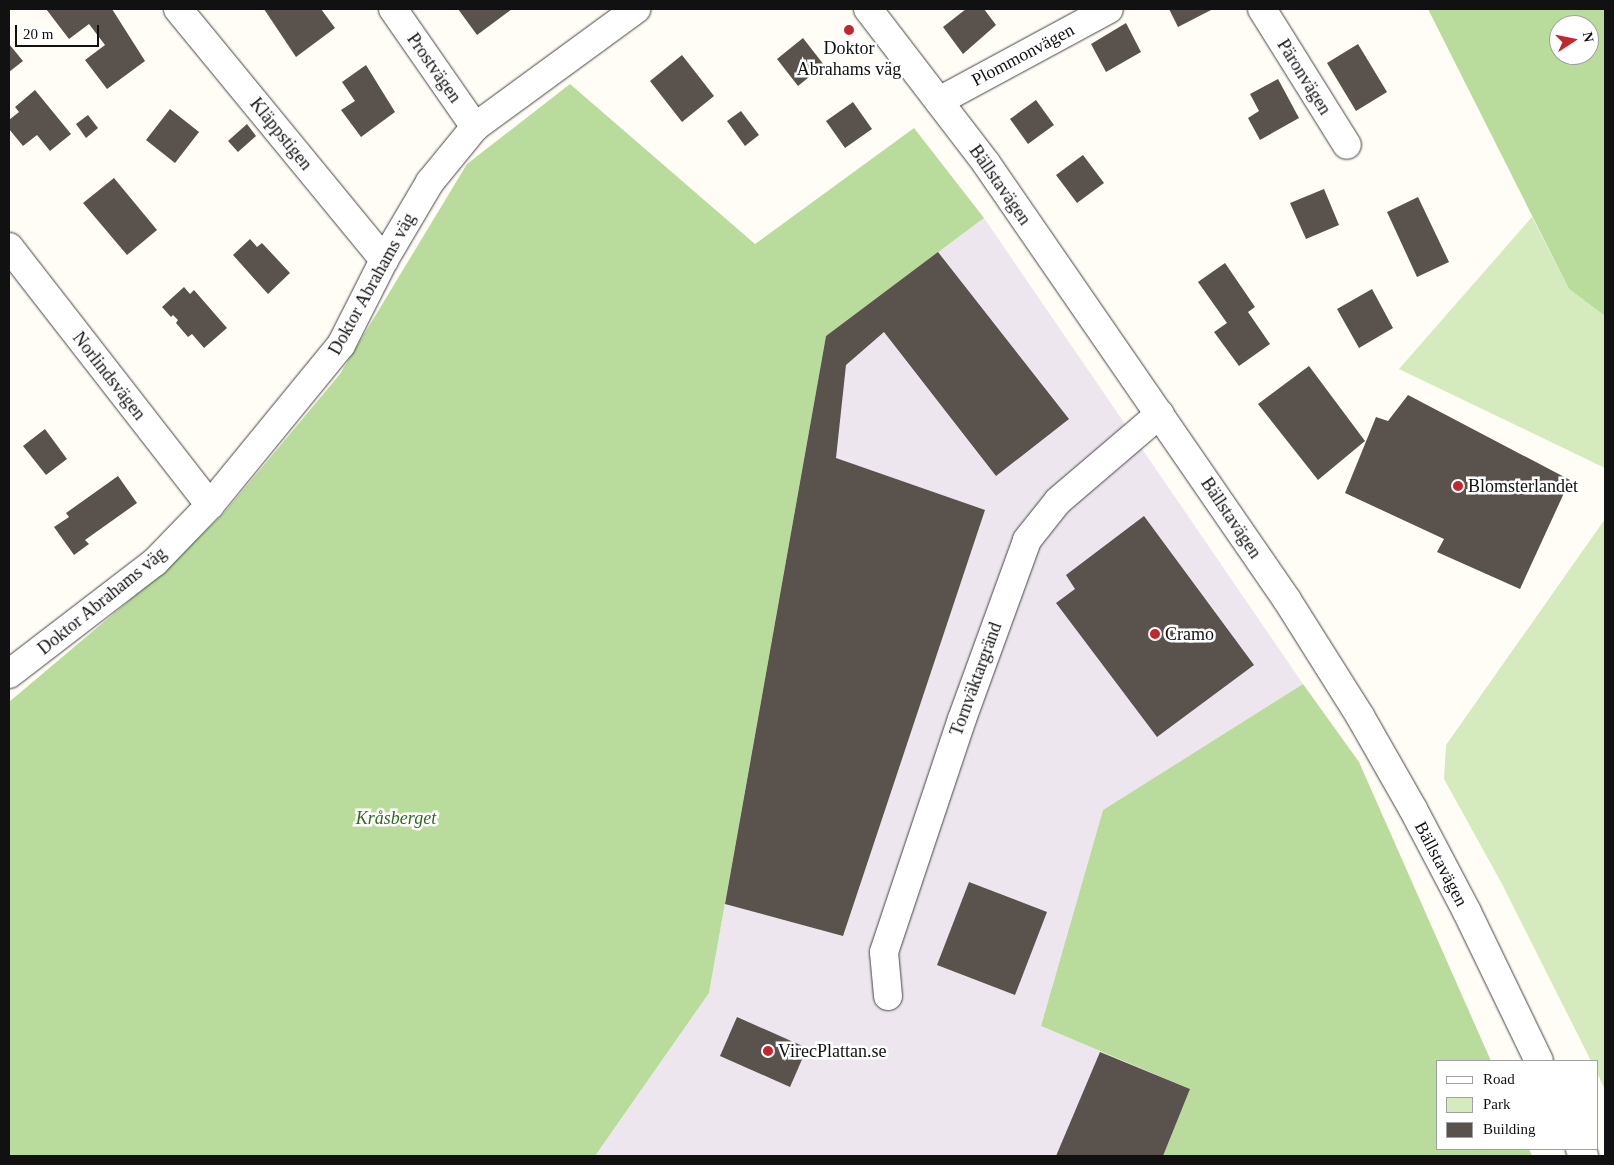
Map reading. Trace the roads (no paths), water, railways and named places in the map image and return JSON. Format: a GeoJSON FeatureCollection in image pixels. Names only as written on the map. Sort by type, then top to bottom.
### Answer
{"type":"FeatureCollection","features":[{"type":"Feature","properties":{"kind":"street","name":"Kläppstigen"},"geometry":{"type":"LineString","coordinates":[[178,9],[384,260]]}},
{"type":"Feature","properties":{"kind":"street","name":"Prostvägen"},"geometry":{"type":"LineString","coordinates":[[393,9],[475,127]]}},
{"type":"Feature","properties":{"kind":"street","name":"Doktor Abrahams väg"},"geometry":{"type":"LineString","coordinates":[[9,674],[155,562],[210,505],[341,346],[384,260],[430,182],[475,127],[636,9]]}},
{"type":"Feature","properties":{"kind":"street","name":"Bällstavägen"},"geometry":{"type":"LineString","coordinates":[[868,9],[986,163],[1287,600],[1360,716],[1467,912],[1539,1060]]}},
{"type":"Feature","properties":{"kind":"street","name":"Plommonvägen"},"geometry":{"type":"LineString","coordinates":[[938,101],[1109,9]]}},
{"type":"Feature","properties":{"kind":"street","name":"Päronvägen"},"geometry":{"type":"LineString","coordinates":[[1262,9],[1347,145]]}},
{"type":"Feature","properties":{"kind":"street","name":"Norlindsvägen"},"geometry":{"type":"LineString","coordinates":[[9,248],[210,505]]}},
{"type":"Feature","properties":{"kind":"street","name":"Tornväktargränd"},"geometry":{"type":"LineString","coordinates":[[888,996],[884,952],[962,718],[1027,540],[1058,501],[1160,414]]}},
{"type":"Feature","properties":{"kind":"place","name":"Doktor Abrahams väg"},"geometry":{"type":"Point","coordinates":[849,30]}},
{"type":"Feature","properties":{"kind":"place","name":"Blomsterlandet"},"geometry":{"type":"Point","coordinates":[1458,486]}},
{"type":"Feature","properties":{"kind":"place","name":"Cramo"},"geometry":{"type":"Point","coordinates":[1155,634]}},
{"type":"Feature","properties":{"kind":"place","name":"VirecPlattan.se"},"geometry":{"type":"Point","coordinates":[768,1051]}},
{"type":"Feature","properties":{"kind":"park label","name":"Kråsberget"},"geometry":{"type":"Point","coordinates":[396,818]}}]}
